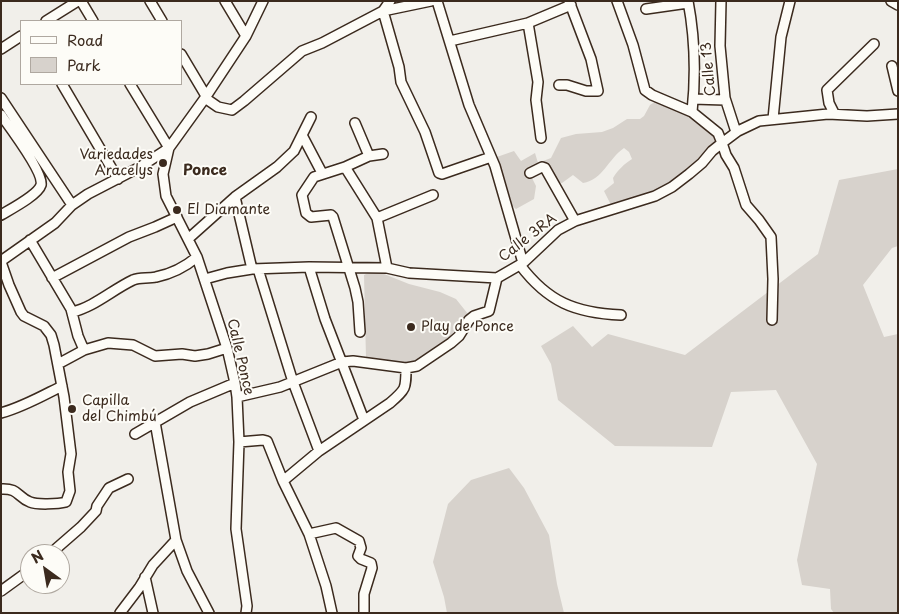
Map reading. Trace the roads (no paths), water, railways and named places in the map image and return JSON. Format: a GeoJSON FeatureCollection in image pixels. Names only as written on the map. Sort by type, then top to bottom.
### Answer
{"type":"FeatureCollection","features":[{"type":"Feature","properties":{"kind":"street"},"geometry":{"type":"LineString","coordinates":[[48,20],[79,1],[92,20]]}},
{"type":"Feature","properties":{"kind":"street"},"geometry":{"type":"LineString","coordinates":[[150,1],[161,20]]}},
{"type":"Feature","properties":{"kind":"street"},"geometry":{"type":"LineString","coordinates":[[225,1],[246,36]]}},
{"type":"Feature","properties":{"kind":"street"},"geometry":{"type":"LineString","coordinates":[[1,489],[9,489],[20,494],[30,502],[57,504],[66,502],[70,491],[68,472],[71,454],[62,386],[51,335],[44,326],[24,316],[21,312],[1,262],[54,223],[72,205],[88,194],[140,167],[169,148],[246,36],[263,1]]}},
{"type":"Feature","properties":{"kind":"street"},"geometry":{"type":"LineString","coordinates":[[383,11],[390,1]]}},
{"type":"Feature","properties":{"kind":"street"},"geometry":{"type":"LineString","coordinates":[[182,56],[205,97],[218,107],[232,110],[244,102],[302,51],[322,43],[383,11],[431,1]]}},
{"type":"Feature","properties":{"kind":"street"},"geometry":{"type":"LineString","coordinates":[[438,1],[469,105],[491,157],[508,207],[522,264],[533,282],[552,298],[582,311],[620,315]]}},
{"type":"Feature","properties":{"kind":"street"},"geometry":{"type":"LineString","coordinates":[[617,1],[633,45],[645,90],[652,95],[692,112],[718,133],[726,155],[734,168],[746,206],[771,237],[772,320]]}},
{"type":"Feature","properties":{"kind":"street"},"geometry":{"type":"LineString","coordinates":[[774,119],[780,37],[790,1]]}},
{"type":"Feature","properties":{"kind":"street"},"geometry":{"type":"LineString","coordinates":[[891,1],[898,5]]}},
{"type":"Feature","properties":{"kind":"street"},"geometry":{"type":"LineString","coordinates":[[646,9],[688,2],[694,50],[694,98],[692,112]]}},
{"type":"Feature","properties":{"kind":"street"},"geometry":{"type":"LineString","coordinates":[[450,42],[528,23],[570,3],[591,59],[598,91],[586,91],[567,85],[559,85]]}},
{"type":"Feature","properties":{"kind":"street","name":"Calle 13"},"geometry":{"type":"LineString","coordinates":[[723,3],[720,46],[725,100],[736,132]]}},
{"type":"Feature","properties":{"kind":"street"},"geometry":{"type":"LineString","coordinates":[[383,11],[399,67],[401,82],[425,132],[439,173],[442,174],[491,157]]}},
{"type":"Feature","properties":{"kind":"street"},"geometry":{"type":"LineString","coordinates":[[528,23],[538,82],[536,100],[542,138]]}},
{"type":"Feature","properties":{"kind":"street"},"geometry":{"type":"LineString","coordinates":[[1,48],[20,37]]}},
{"type":"Feature","properties":{"kind":"street"},"geometry":{"type":"LineString","coordinates":[[834,114],[829,103],[827,90],[874,44]]}},
{"type":"Feature","properties":{"kind":"street"},"geometry":{"type":"LineString","coordinates":[[892,66],[898,91]]}},
{"type":"Feature","properties":{"kind":"street"},"geometry":{"type":"LineString","coordinates":[[63,85],[118,179]]}},
{"type":"Feature","properties":{"kind":"street"},"geometry":{"type":"LineString","coordinates":[[131,85],[169,148]]}},
{"type":"Feature","properties":{"kind":"street"},"geometry":{"type":"LineString","coordinates":[[1,98],[72,205]]}},
{"type":"Feature","properties":{"kind":"street"},"geometry":{"type":"LineString","coordinates":[[694,98],[725,100]]}},
{"type":"Feature","properties":{"kind":"street","name":"Calle 3RA"},"geometry":{"type":"LineString","coordinates":[[205,279],[227,273],[255,269],[309,267],[387,268],[417,274],[497,278],[522,264],[558,230],[575,221],[655,196],[672,187],[736,132],[759,121],[834,114],[866,116],[898,114]]}},
{"type":"Feature","properties":{"kind":"street"},"geometry":{"type":"LineString","coordinates":[[1,115],[21,143],[41,177],[41,185],[36,192],[1,215]]}},
{"type":"Feature","properties":{"kind":"street"},"geometry":{"type":"LineString","coordinates":[[188,239],[235,197],[277,167],[294,151],[311,117]]}},
{"type":"Feature","properties":{"kind":"street"},"geometry":{"type":"LineString","coordinates":[[355,123],[369,156]]}},
{"type":"Feature","properties":{"kind":"street"},"geometry":{"type":"LineString","coordinates":[[302,135],[322,173]]}},
{"type":"Feature","properties":{"kind":"street","name":"Calle Ponce"},"geometry":{"type":"LineString","coordinates":[[169,148],[163,174],[166,196],[197,257],[227,348],[235,383],[238,442],[236,529],[246,609]]}},
{"type":"Feature","properties":{"kind":"street"},"geometry":{"type":"LineString","coordinates":[[360,332],[358,302],[333,218],[328,214],[311,217],[306,212],[302,195],[314,177],[345,167],[369,156],[383,154]]}},
{"type":"Feature","properties":{"kind":"street"},"geometry":{"type":"LineString","coordinates":[[345,167],[377,218],[387,268]]}},
{"type":"Feature","properties":{"kind":"street"},"geometry":{"type":"LineString","coordinates":[[530,173],[542,167],[545,168],[575,221]]}},
{"type":"Feature","properties":{"kind":"street"},"geometry":{"type":"LineString","coordinates":[[377,218],[433,195]]}},
{"type":"Feature","properties":{"kind":"street"},"geometry":{"type":"LineString","coordinates":[[235,197],[255,269],[293,382],[319,450]]}},
{"type":"Feature","properties":{"kind":"street"},"geometry":{"type":"LineString","coordinates":[[52,278],[129,237],[176,217]]}},
{"type":"Feature","properties":{"kind":"street"},"geometry":{"type":"LineString","coordinates":[[30,240],[72,312],[78,336],[84,350]]}},
{"type":"Feature","properties":{"kind":"street"},"geometry":{"type":"LineString","coordinates":[[72,312],[82,310],[109,292],[136,279],[155,277],[180,269],[197,257]]}},
{"type":"Feature","properties":{"kind":"street"},"geometry":{"type":"LineString","coordinates":[[309,267],[324,319],[364,420]]}},
{"type":"Feature","properties":{"kind":"street"},"geometry":{"type":"LineString","coordinates":[[237,397],[293,382],[342,362],[353,361],[406,368],[418,366],[459,336],[474,316],[490,311],[497,278]]}},
{"type":"Feature","properties":{"kind":"street"},"geometry":{"type":"LineString","coordinates":[[58,364],[84,350],[108,343],[134,345],[155,356],[182,354],[195,356],[227,348]]}},
{"type":"Feature","properties":{"kind":"street"},"geometry":{"type":"LineString","coordinates":[[283,481],[319,450],[400,394],[406,386],[406,368]]}},
{"type":"Feature","properties":{"kind":"street"},"geometry":{"type":"LineString","coordinates":[[135,434],[190,402],[235,383]]}},
{"type":"Feature","properties":{"kind":"street"},"geometry":{"type":"LineString","coordinates":[[1,413],[38,399],[62,386]]}},
{"type":"Feature","properties":{"kind":"street"},"geometry":{"type":"LineString","coordinates":[[154,422],[176,540],[187,571],[209,613]]}},
{"type":"Feature","properties":{"kind":"street"},"geometry":{"type":"LineString","coordinates":[[238,442],[267,441],[283,481],[309,534],[326,586],[332,613]]}},
{"type":"Feature","properties":{"kind":"street"},"geometry":{"type":"LineString","coordinates":[[61,544],[96,512],[97,506],[109,488],[128,479]]}},
{"type":"Feature","properties":{"kind":"street"},"geometry":{"type":"LineString","coordinates":[[309,534],[336,528],[359,541],[361,548],[358,556],[371,563],[372,568],[364,594],[364,613]]}},
{"type":"Feature","properties":{"kind":"street"},"geometry":{"type":"LineString","coordinates":[[120,613],[153,565],[176,540]]}},
{"type":"Feature","properties":{"kind":"street"},"geometry":{"type":"LineString","coordinates":[[145,577],[152,613]]}},
{"type":"Feature","properties":{"kind":"street"},"geometry":{"type":"LineString","coordinates":[[1,592],[20,578]]}},
{"type":"Feature","properties":{"kind":"street"},"geometry":{"type":"LineString","coordinates":[[246,609],[254,613]]}},
{"type":"Feature","properties":{"kind":"place","name":"Variedades Aracelys"},"geometry":{"type":"Point","coordinates":[163,163]}},
{"type":"Feature","properties":{"kind":"place","name":"El Diamante"},"geometry":{"type":"Point","coordinates":[177,210]}},
{"type":"Feature","properties":{"kind":"place","name":"Play de Ponce"},"geometry":{"type":"Point","coordinates":[411,327]}},
{"type":"Feature","properties":{"kind":"place","name":"Capilla del Chimbú"},"geometry":{"type":"Point","coordinates":[72,409]}},
{"type":"Feature","properties":{"kind":"district","name":"Ponce"},"geometry":{"type":"Point","coordinates":[205,171]}}]}
